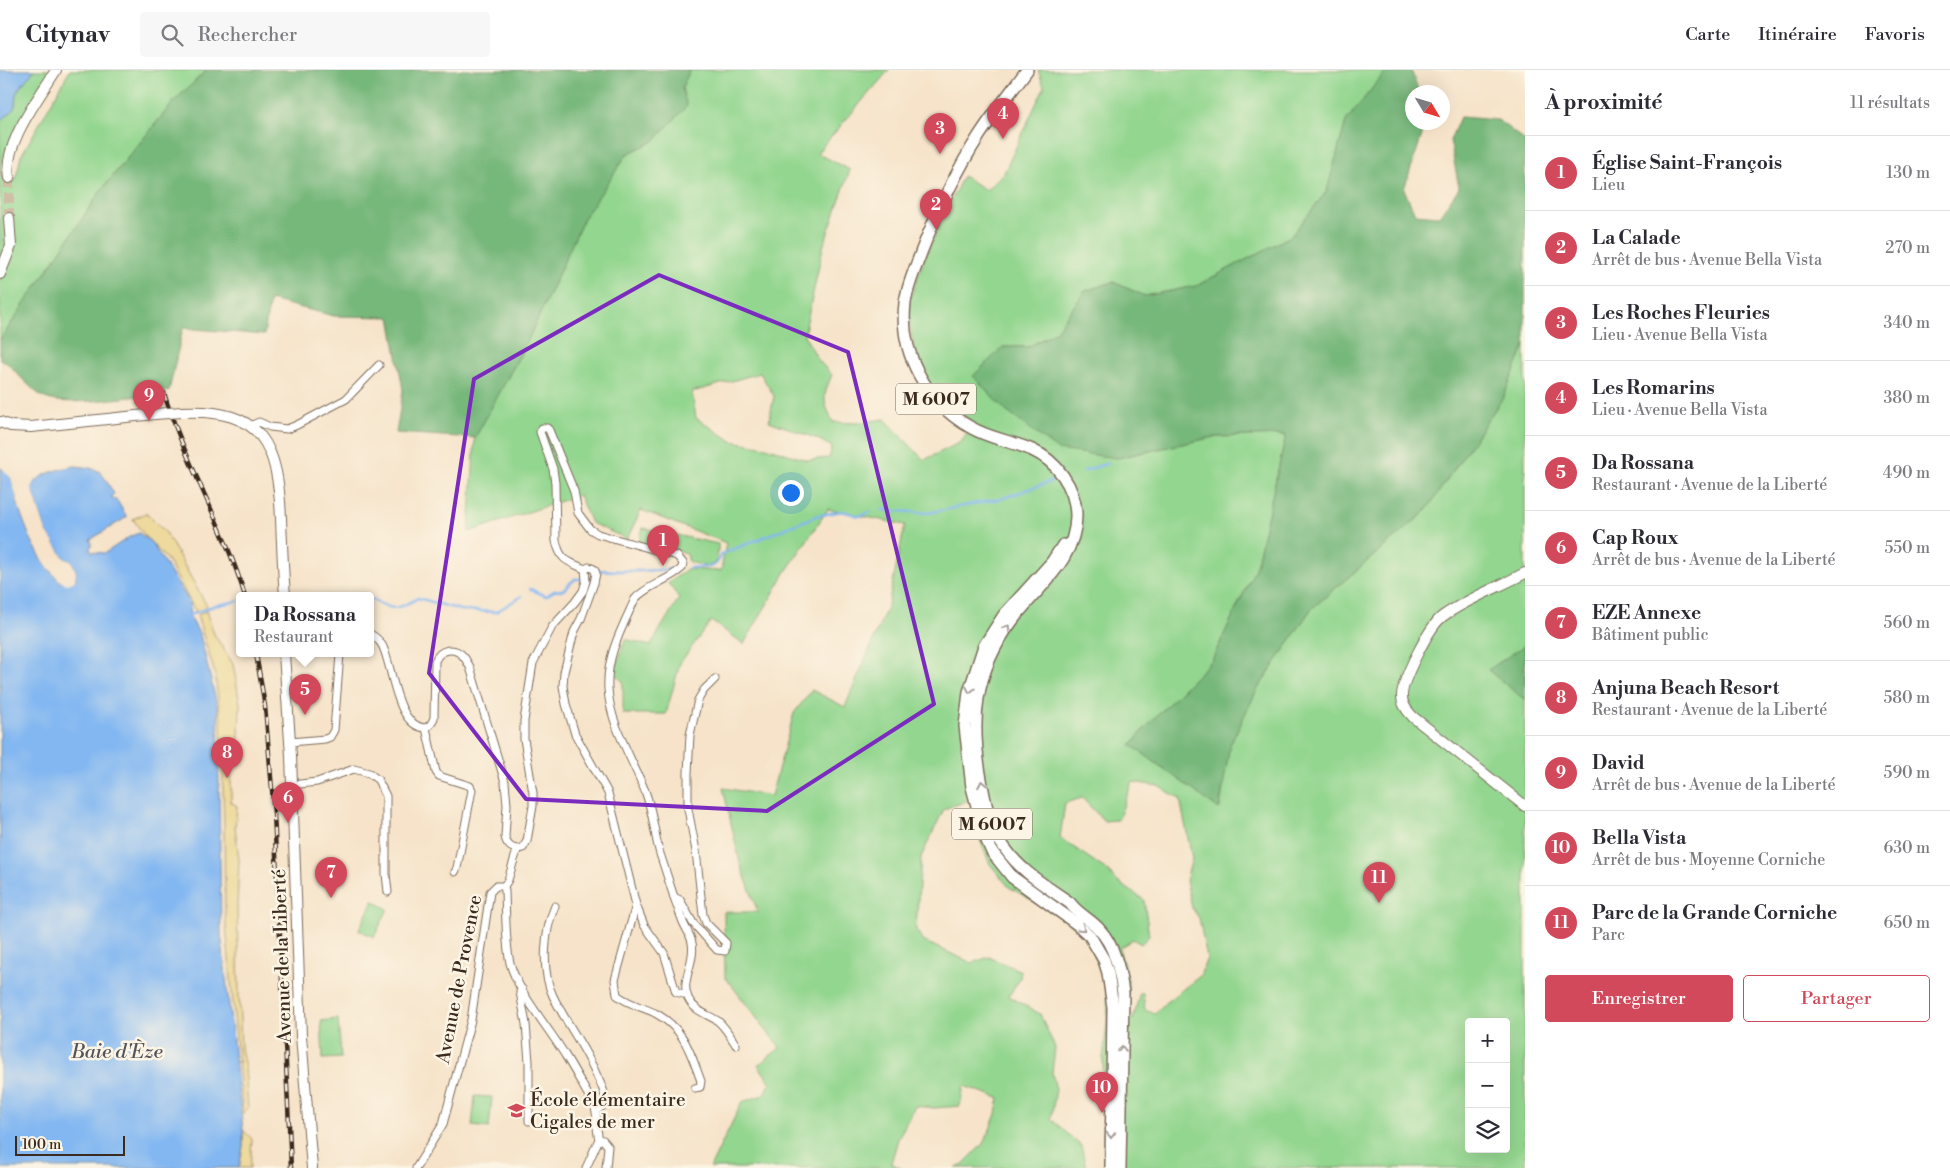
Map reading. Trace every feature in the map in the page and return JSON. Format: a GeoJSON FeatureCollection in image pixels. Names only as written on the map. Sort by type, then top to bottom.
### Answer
{"type":"FeatureCollection","features":[{"type":"Feature","properties":{"kind":"main road"},"geometry":{"type":"LineString","coordinates":[[9,178],[7,168],[12,146],[56,70]]}},
{"type":"Feature","properties":{"kind":"main road","name":"M 6007"},"geometry":{"type":"LineString","coordinates":[[1027,70],[972,146],[929,234],[906,300],[906,332],[916,368],[931,394],[957,419],[972,428],[992,438],[1032,449],[1043,456],[1067,482],[1074,499],[1076,522],[1073,539],[1062,562],[1013,619],[993,650],[979,693],[975,729],[977,757],[986,808],[995,831],[1012,857],[1029,874],[1070,903],[1099,929],[1112,949],[1120,973],[1123,993],[1120,1168]]}},
{"type":"Feature","properties":{"kind":"main road"},"geometry":{"type":"LineString","coordinates":[[0,274],[11,246],[8,218]]}},
{"type":"Feature","properties":{"kind":"main road"},"geometry":{"type":"LineString","coordinates":[[0,422],[11,426],[31,427],[155,414],[217,412],[236,418],[250,426],[264,441],[276,468],[280,486],[284,592]]}},
{"type":"Feature","properties":{"kind":"main road","name":"M 6007"},"geometry":{"type":"LineString","coordinates":[[1053,465],[1067,493],[1069,521],[1064,542],[1052,562],[1004,615],[984,646],[969,692],[965,726],[967,755],[972,787],[985,836],[992,852],[1012,877],[1072,920],[1090,936],[1104,960],[1113,1007],[1110,1168]]}},
{"type":"Feature","properties":{"kind":"main road"},"geometry":{"type":"LineString","coordinates":[[1525,573],[1450,611],[1434,624],[1428,632],[1405,683],[1402,697],[1408,713],[1525,806]]}},
{"type":"Feature","properties":{"kind":"main road","name":"Avenue de la Liberté"},"geometry":{"type":"LineString","coordinates":[[284,657],[292,785],[301,1036],[312,1168]]}},
{"type":"Feature","properties":{"kind":"main road","name":"Avenue de la Liberté"},"geometry":{"type":"LineString","coordinates":[[289,657],[293,721],[290,742]]}},
{"type":"Feature","properties":{"kind":"main road"},"geometry":{"type":"LineString","coordinates":[[986,808],[987,821],[997,844],[1033,893],[1049,896],[1074,908]]}},
{"type":"Feature","properties":{"kind":"street"},"geometry":{"type":"LineString","coordinates":[[250,426],[259,422],[270,427],[287,429],[297,425],[346,399],[379,365]]}},
{"type":"Feature","properties":{"kind":"street"},"geometry":{"type":"LineString","coordinates":[[687,996],[676,992],[664,953],[644,925],[636,905],[608,793],[576,734],[566,704],[563,686],[564,672],[574,632],[581,619],[596,573],[594,568],[589,567],[585,569],[568,562],[558,550],[556,541],[556,483],[540,432],[542,428],[549,430],[574,491],[578,513],[590,529],[598,534],[678,556],[683,563],[682,568],[676,574],[640,594],[635,599],[614,645],[609,665],[608,689],[613,718],[646,794],[655,838],[674,897],[692,941],[693,950],[687,973],[687,996],[690,1002],[700,1011],[718,1022],[736,1045]]}},
{"type":"Feature","properties":{"kind":"street","name":"Avenue de Provence"},"geometry":{"type":"LineString","coordinates":[[585,569],[586,581],[583,591],[552,627],[533,663],[524,721],[524,738],[533,793],[533,806],[527,841],[523,848],[517,850],[508,880],[504,886],[510,962],[522,989],[566,1055],[597,1112]]}},
{"type":"Feature","properties":{"kind":"street"},"geometry":{"type":"LineString","coordinates":[[374,637],[382,644],[397,696],[406,714],[421,728],[426,728],[434,718],[435,661],[441,651],[456,651],[462,655],[470,667],[492,733],[507,792],[504,836],[511,848],[517,850]]}},
{"type":"Feature","properties":{"kind":"street"},"geometry":{"type":"LineString","coordinates":[[290,742],[330,737],[334,730],[340,657]]}},
{"type":"Feature","properties":{"kind":"street"},"geometry":{"type":"LineString","coordinates":[[674,897],[680,900],[693,923],[717,950],[725,951],[726,943],[706,923],[703,915],[696,851],[688,809],[690,735],[698,700],[714,679]]}},
{"type":"Feature","properties":{"kind":"street"},"geometry":{"type":"LineString","coordinates":[[426,728],[436,772],[439,776],[470,786],[472,790],[458,868],[455,872]]}},
{"type":"Feature","properties":{"kind":"street"},"geometry":{"type":"LineString","coordinates":[[292,785],[317,782],[354,769],[369,773],[378,780],[386,796],[386,874],[388,892]]}},
{"type":"Feature","properties":{"kind":"street","name":"Avenue de Provence"},"geometry":{"type":"LineString","coordinates":[[416,1168],[443,1124],[471,1020],[490,892],[496,886],[504,886]]}},
{"type":"Feature","properties":{"kind":"street"},"geometry":{"type":"LineString","coordinates":[[636,905],[615,980],[617,995],[625,1001],[655,1013],[679,1031],[701,1081],[700,1087],[694,1088]]}},
{"type":"Feature","properties":{"kind":"street"},"geometry":{"type":"LineString","coordinates":[[555,906],[548,921],[546,936],[548,983],[555,1000],[584,1049],[604,1094],[604,1105],[597,1112],[599,1139],[586,1168]]}},
{"type":"Feature","properties":{"kind":"street"},"geometry":{"type":"LineString","coordinates":[[522,989],[520,992],[526,1024],[529,1062],[529,1121]]}},
{"type":"Feature","properties":{"kind":"street"},"geometry":{"type":"LineString","coordinates":[[599,1139],[603,1140],[608,1146],[606,1168]]}},
{"type":"Feature","properties":{"kind":"highlighted area"},"geometry":{"type":"Polygon","coordinates":[[[659,275],[848,352],[934,704],[767,811],[526,799],[429,673],[474,379],[659,275]]]}},
{"type":"Feature","properties":{"kind":"green space"},"geometry":{"type":"Polygon","coordinates":[[[34,70],[51,70],[12,136],[6,151],[1,176],[15,181],[21,156],[70,70],[207,70],[175,100],[102,189],[0,340],[0,121],[14,109],[17,92],[34,70]]]}},
{"type":"Feature","properties":{"kind":"green space"},"geometry":{"type":"Polygon","coordinates":[[[207,70],[690,70],[682,88],[687,106],[654,141],[627,154],[584,218],[527,342],[475,438],[396,433],[403,390],[390,317],[334,316],[270,300],[264,335],[183,328],[169,391],[105,400],[68,402],[43,397],[7,363],[0,360],[0,340],[102,189],[175,100],[207,70]]]}},
{"type":"Feature","properties":{"kind":"green space"},"geometry":{"type":"Polygon","coordinates":[[[690,70],[889,70],[817,153],[850,170],[823,247],[804,335],[819,361],[832,375],[825,399],[833,422],[856,423],[885,419],[924,460],[961,442],[973,422],[953,410],[940,397],[924,373],[913,345],[910,330],[911,295],[928,250],[963,176],[986,190],[1004,173],[1044,87],[1038,70],[1387,70],[1346,121],[1327,191],[1291,236],[1196,286],[1145,296],[1113,282],[1085,291],[1055,332],[1028,347],[1003,347],[1117,458],[1214,437],[1286,435],[1256,567],[1212,660],[1147,726],[1131,745],[1220,808],[1229,745],[1257,690],[1311,609],[1425,512],[1504,396],[1525,345],[1525,1168],[1104,1168],[1103,1059],[1108,1015],[1107,995],[1102,975],[1093,952],[1079,931],[1066,920],[1009,887],[990,864],[976,831],[970,800],[944,809],[921,857],[916,929],[923,941],[972,963],[989,957],[1021,971],[1020,978],[1009,996],[1040,1014],[1055,1048],[1052,1073],[1056,1089],[1051,1119],[1081,1146],[1086,1168],[956,1168],[961,1166],[985,1142],[996,1114],[999,1098],[964,1086],[960,1106],[934,1108],[915,1106],[898,1139],[891,1163],[901,1168],[710,1168],[742,1102],[763,1095],[771,1083],[758,1065],[780,1048],[725,977],[724,912],[758,912],[740,863],[723,788],[771,796],[794,713],[812,690],[845,707],[888,605],[905,525],[828,509],[785,573],[744,644],[711,621],[680,663],[666,714],[623,714],[623,681],[614,674],[625,639],[650,646],[679,598],[668,583],[687,569],[721,571],[726,543],[641,510],[627,539],[591,523],[579,495],[469,532],[475,438],[527,342],[584,218],[627,154],[654,141],[690,70]],[[760,373],[692,392],[696,418],[732,441],[766,447],[807,460],[829,458],[832,447],[818,439],[769,421],[774,396],[760,373]],[[1132,782],[1118,820],[1104,821],[1082,798],[1065,803],[1060,838],[1108,871],[1115,880],[1144,900],[1149,936],[1141,944],[1133,939],[1119,948],[1128,980],[1127,1009],[1133,1020],[1140,992],[1143,993],[1145,1010],[1155,1014],[1165,1003],[1200,976],[1207,958],[1199,918],[1192,908],[1186,881],[1192,858],[1180,799],[1158,786],[1132,782]]]}},
{"type":"Feature","properties":{"kind":"green space"},"geometry":{"type":"Polygon","coordinates":[[[1387,70],[1411,70],[1416,85],[1405,85],[1405,130],[1424,130],[1404,189],[1415,214],[1439,216],[1459,188],[1450,140],[1460,117],[1498,120],[1525,141],[1525,345],[1504,396],[1425,512],[1311,609],[1257,690],[1230,745],[1219,809],[1131,745],[1147,726],[1212,660],[1256,567],[1286,435],[1214,437],[1117,458],[1058,450],[1006,411],[973,376],[1003,347],[1028,347],[1055,332],[1085,291],[1113,282],[1145,296],[1196,286],[1291,236],[1327,191],[1346,121],[1387,70]]]}},
{"type":"Feature","properties":{"kind":"green space"},"geometry":{"type":"Polygon","coordinates":[[[643,528],[718,544],[717,558],[712,565],[696,564],[689,562],[687,554],[639,542],[643,528]]]}},
{"type":"Feature","properties":{"kind":"green space"},"geometry":{"type":"Polygon","coordinates":[[[1525,645],[1525,700],[1488,670],[1525,645]]]}},
{"type":"Feature","properties":{"kind":"green space"},"geometry":{"type":"Polygon","coordinates":[[[373,901],[388,909],[374,937],[359,930],[373,901]]]}},
{"type":"Feature","properties":{"kind":"green space"},"geometry":{"type":"Polygon","coordinates":[[[338,1019],[341,1058],[323,1059],[321,1021],[338,1019]]]}},
{"type":"Feature","properties":{"kind":"green space"},"geometry":{"type":"Polygon","coordinates":[[[475,1096],[492,1097],[489,1128],[472,1126],[475,1096]]]}},
{"type":"Feature","properties":{"kind":"sand"},"geometry":{"type":"Polygon","coordinates":[[[146,513],[166,533],[208,608],[196,612],[168,561],[144,535],[133,519],[146,513]]]}},
{"type":"Feature","properties":{"kind":"sand"},"geometry":{"type":"Polygon","coordinates":[[[206,611],[214,634],[233,664],[240,704],[239,737],[231,761],[231,802],[237,806],[235,827],[239,860],[237,905],[239,997],[241,1048],[245,1068],[248,1108],[243,1114],[225,914],[221,722],[215,674],[197,615],[206,611]]]}},
{"type":"Feature","properties":{"kind":"sand"},"geometry":{"type":"Polygon","coordinates":[[[243,1130],[252,1139],[250,1168],[239,1168],[243,1146],[243,1130]]]}},
{"type":"Feature","properties":{"kind":"water"},"geometry":{"type":"Polygon","coordinates":[[[0,70],[34,70],[17,92],[14,109],[0,121],[0,70]]]}},
{"type":"Feature","properties":{"kind":"water","name":"Baie d'Èze"},"geometry":{"type":"Polygon","coordinates":[[[75,466],[91,468],[100,472],[114,494],[111,497],[113,500],[116,499],[127,517],[90,540],[92,552],[105,553],[139,533],[151,542],[187,598],[190,606],[189,615],[200,635],[218,709],[221,933],[243,1130],[243,1146],[239,1168],[0,1168],[0,468],[7,472],[14,484],[18,505],[40,556],[61,582],[75,581],[76,572],[72,562],[64,558],[46,531],[32,488],[44,475],[75,466]]]}},
{"type":"Feature","properties":{"kind":"pier"},"geometry":{"type":"Polygon","coordinates":[[[3,469],[6,469],[13,477],[21,505],[41,552],[58,576],[67,581],[73,579],[74,573],[69,563],[62,559],[44,532],[30,488],[32,482],[36,480],[32,488],[46,531],[64,558],[72,562],[76,572],[75,581],[68,584],[61,582],[46,565],[30,536],[11,478],[3,469]]]}},
{"type":"Feature","properties":{"kind":"waterway"},"geometry":{"type":"LineString","coordinates":[[1084,471],[1109,463]]}},
{"type":"Feature","properties":{"kind":"waterway"},"geometry":{"type":"LineString","coordinates":[[882,510],[928,513],[1004,498],[1052,481]]}},
{"type":"Feature","properties":{"kind":"waterway"},"geometry":{"type":"LineString","coordinates":[[689,568],[713,566],[722,554],[816,516],[842,511],[859,516],[871,512]]}},
{"type":"Feature","properties":{"kind":"waterway"},"geometry":{"type":"LineString","coordinates":[[597,570],[675,569]]}},
{"type":"Feature","properties":{"kind":"waterway"},"geometry":{"type":"LineString","coordinates":[[530,589],[546,596],[554,591],[563,590],[575,579],[583,579]]}},
{"type":"Feature","properties":{"kind":"waterway"},"geometry":{"type":"LineString","coordinates":[[374,600],[394,608],[418,598],[460,610],[496,612],[522,596]]}},
{"type":"Feature","properties":{"kind":"waterway"},"geometry":{"type":"LineString","coordinates":[[189,615],[213,606],[236,601]]}},
{"type":"Feature","properties":{"kind":"tunnel"},"geometry":{"type":"LineString","coordinates":[[9,178],[9,218]]}},
{"type":"Feature","properties":{"kind":"railway"},"geometry":{"type":"LineString","coordinates":[[164,393],[244,592]]}},
{"type":"Feature","properties":{"kind":"railway"},"geometry":{"type":"LineString","coordinates":[[257,657],[265,706],[274,813],[291,1168]]}},
{"type":"Feature","properties":{"kind":"place","name":"Les Romarins"},"geometry":{"type":"Point","coordinates":[1003,139]}},
{"type":"Feature","properties":{"kind":"place","name":"Les Roches Fleuries"},"geometry":{"type":"Point","coordinates":[940,154]}},
{"type":"Feature","properties":{"kind":"place","name":"La Calade"},"geometry":{"type":"Point","coordinates":[936,230]}},
{"type":"Feature","properties":{"kind":"place","name":"David"},"geometry":{"type":"Point","coordinates":[149,421]}},
{"type":"Feature","properties":{"kind":"place","name":"Église Saint-François"},"geometry":{"type":"Point","coordinates":[663,566]}},
{"type":"Feature","properties":{"kind":"place","name":"Da Rossana"},"geometry":{"type":"Point","coordinates":[305,715]}},
{"type":"Feature","properties":{"kind":"place","name":"Anjuna Beach Resort"},"geometry":{"type":"Point","coordinates":[227,778]}},
{"type":"Feature","properties":{"kind":"place","name":"Cap Roux"},"geometry":{"type":"Point","coordinates":[288,823]}},
{"type":"Feature","properties":{"kind":"place","name":"EZE Annexe"},"geometry":{"type":"Point","coordinates":[331,898]}},
{"type":"Feature","properties":{"kind":"place","name":"Parc de la Grande Corniche"},"geometry":{"type":"Point","coordinates":[1379,903]}},
{"type":"Feature","properties":{"kind":"place","name":"École élémentaire Cigales de mer"},"geometry":{"type":"Point","coordinates":[516,1110]}},
{"type":"Feature","properties":{"kind":"place","name":"Bella Vista"},"geometry":{"type":"Point","coordinates":[1102,1113]}}]}
